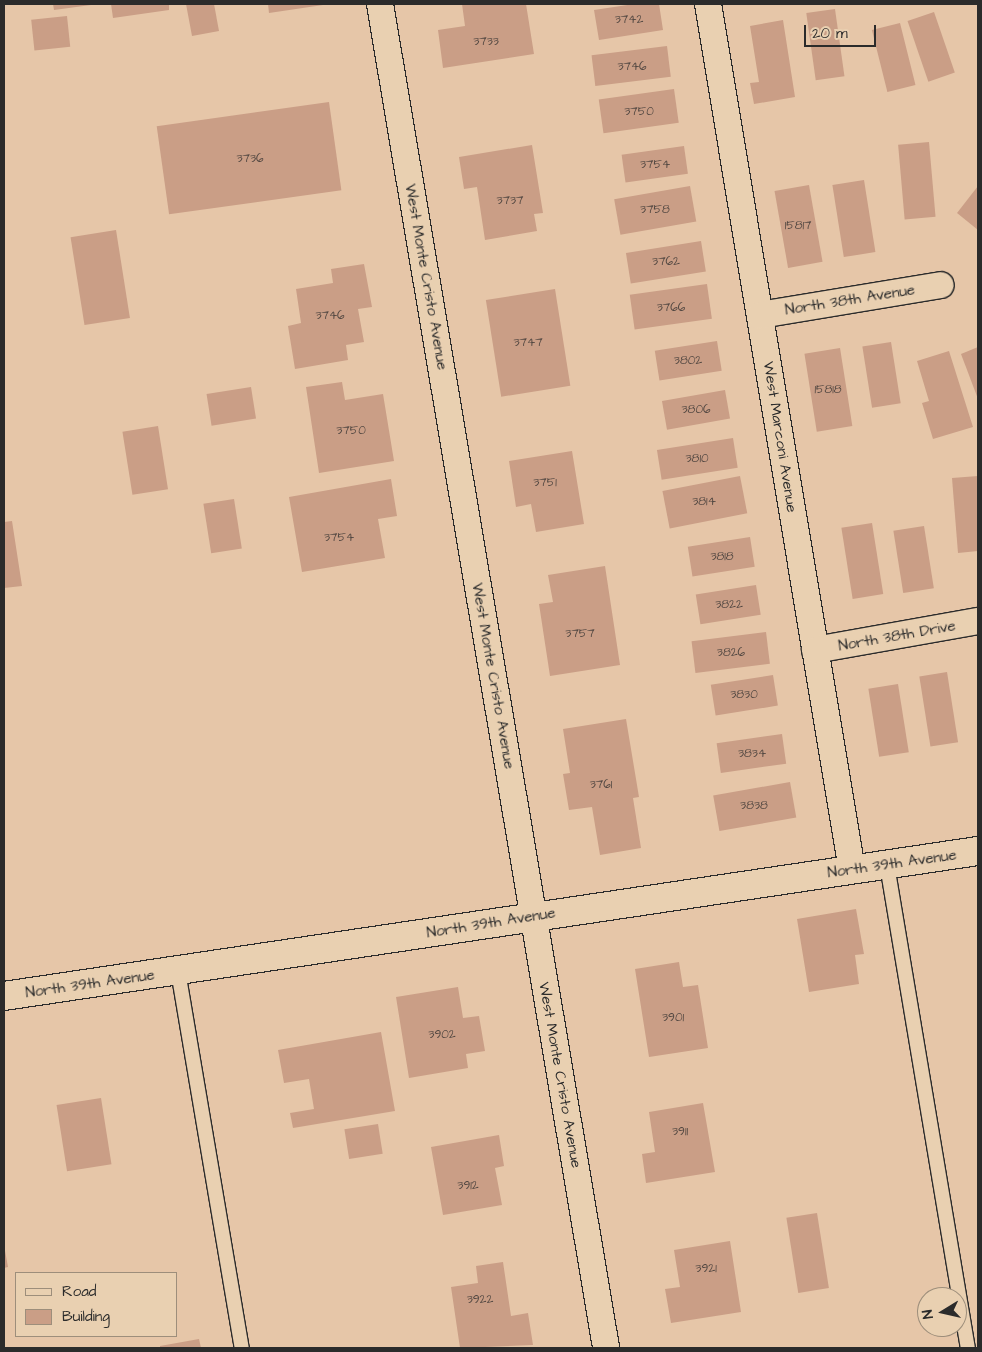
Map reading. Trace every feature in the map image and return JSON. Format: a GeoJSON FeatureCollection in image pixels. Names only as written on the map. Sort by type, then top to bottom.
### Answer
{"type":"FeatureCollection","features":[{"type":"Feature","properties":{"kind":"street","name":"West Monte Cristo Avenue"},"geometry":{"type":"LineString","coordinates":[[380,4],[606,1348]]}},
{"type":"Feature","properties":{"kind":"street","name":"West Marconi Avenue"},"geometry":{"type":"LineString","coordinates":[[708,4],[852,870]]}},
{"type":"Feature","properties":{"kind":"street","name":"North 38th Avenue"},"geometry":{"type":"LineString","coordinates":[[760,315],[941,285]]}},
{"type":"Feature","properties":{"kind":"street","name":"North 38th Drive"},"geometry":{"type":"LineString","coordinates":[[815,650],[978,621]]}},
{"type":"Feature","properties":{"kind":"street","name":"North 39th Avenue"},"geometry":{"type":"LineString","coordinates":[[4,996],[978,851]]}},
{"type":"Feature","properties":{"kind":"lane"},"geometry":{"type":"LineString","coordinates":[[887,865],[968,1348]]}},
{"type":"Feature","properties":{"kind":"lane"},"geometry":{"type":"LineString","coordinates":[[178,971],[242,1348]]}},
{"type":"Feature","properties":{"kind":"building"},"geometry":{"type":"Polygon","coordinates":[[[53,4],[91,4],[91,5],[54,10],[53,4]]]}},
{"type":"Feature","properties":{"kind":"building"},"geometry":{"type":"Polygon","coordinates":[[[111,4],[169,4],[169,10],[113,18],[111,4]]]}},
{"type":"Feature","properties":{"kind":"building"},"geometry":{"type":"Polygon","coordinates":[[[186,4],[214,4],[219,31],[192,36],[186,4]]]}},
{"type":"Feature","properties":{"kind":"building"},"geometry":{"type":"Polygon","coordinates":[[[268,4],[322,4],[323,5],[269,13],[268,4]]]}},
{"type":"Feature","properties":{"kind":"building"},"geometry":{"type":"Polygon","coordinates":[[[462,4],[526,4],[534,54],[443,68],[438,30],[465,26],[462,4]]]}},
{"type":"Feature","properties":{"kind":"building"},"geometry":{"type":"Polygon","coordinates":[[[634,4],[659,4],[663,30],[599,40],[594,10],[634,4]]]}},
{"type":"Feature","properties":{"kind":"building"},"geometry":{"type":"Polygon","coordinates":[[[835,9],[844,76],[816,80],[806,13],[835,9]]]}},
{"type":"Feature","properties":{"kind":"building"},"geometry":{"type":"Polygon","coordinates":[[[934,12],[955,73],[928,82],[908,21],[934,12]]]}},
{"type":"Feature","properties":{"kind":"building"},"geometry":{"type":"Polygon","coordinates":[[[67,16],[70,47],[34,51],[31,20],[67,16]]]}},
{"type":"Feature","properties":{"kind":"building"},"geometry":{"type":"Polygon","coordinates":[[[783,20],[795,97],[754,104],[750,83],[759,82],[750,26],[783,20]]]}},
{"type":"Feature","properties":{"kind":"building"},"geometry":{"type":"Polygon","coordinates":[[[900,23],[915,85],[887,92],[872,30],[900,23]]]}},
{"type":"Feature","properties":{"kind":"building"},"geometry":{"type":"Polygon","coordinates":[[[667,46],[671,77],[595,86],[592,55],[667,46]]]}},
{"type":"Feature","properties":{"kind":"building"},"geometry":{"type":"Polygon","coordinates":[[[674,89],[679,123],[603,133],[599,100],[674,89]]]}},
{"type":"Feature","properties":{"kind":"building"},"geometry":{"type":"Polygon","coordinates":[[[329,102],[341,190],[169,214],[157,126],[329,102]]]}},
{"type":"Feature","properties":{"kind":"building"},"geometry":{"type":"Polygon","coordinates":[[[929,142],[936,217],[905,219],[898,145],[929,142]]]}},
{"type":"Feature","properties":{"kind":"building"},"geometry":{"type":"Polygon","coordinates":[[[532,145],[543,213],[534,214],[537,231],[485,240],[477,187],[464,189],[459,157],[532,145]]]}},
{"type":"Feature","properties":{"kind":"building"},"geometry":{"type":"Polygon","coordinates":[[[684,146],[688,174],[626,182],[622,155],[684,146]]]}},
{"type":"Feature","properties":{"kind":"building"},"geometry":{"type":"Polygon","coordinates":[[[864,180],[875,252],[844,257],[832,185],[864,180]]]}},
{"type":"Feature","properties":{"kind":"building"},"geometry":{"type":"Polygon","coordinates":[[[809,185],[823,262],[788,268],[775,191],[809,185]]]}},
{"type":"Feature","properties":{"kind":"building"},"geometry":{"type":"Polygon","coordinates":[[[690,186],[696,221],[620,235],[614,199],[690,186]]]}},
{"type":"Feature","properties":{"kind":"building"},"geometry":{"type":"Polygon","coordinates":[[[978,186],[978,230],[957,213],[978,186]]]}},
{"type":"Feature","properties":{"kind":"building"},"geometry":{"type":"Polygon","coordinates":[[[116,230],[130,318],[84,325],[71,237],[116,230]]]}},
{"type":"Feature","properties":{"kind":"building"},"geometry":{"type":"Polygon","coordinates":[[[701,241],[706,272],[631,284],[626,253],[701,241]]]}},
{"type":"Feature","properties":{"kind":"building"},"geometry":{"type":"Polygon","coordinates":[[[364,264],[372,307],[358,309],[364,342],[346,345],[348,360],[295,369],[288,326],[301,323],[296,289],[333,283],[331,269],[364,264]]]}},
{"type":"Feature","properties":{"kind":"building"},"geometry":{"type":"Polygon","coordinates":[[[707,284],[712,319],[635,330],[630,295],[707,284]]]}},
{"type":"Feature","properties":{"kind":"building"},"geometry":{"type":"Polygon","coordinates":[[[555,289],[570,386],[501,397],[486,300],[555,289]]]}},
{"type":"Feature","properties":{"kind":"building"},"geometry":{"type":"Polygon","coordinates":[[[717,341],[722,371],[659,380],[655,351],[717,341]]]}},
{"type":"Feature","properties":{"kind":"building"},"geometry":{"type":"Polygon","coordinates":[[[891,342],[901,403],[872,408],[862,347],[891,342]]]}},
{"type":"Feature","properties":{"kind":"building"},"geometry":{"type":"Polygon","coordinates":[[[978,347],[978,399],[961,354],[978,347]]]}},
{"type":"Feature","properties":{"kind":"building"},"geometry":{"type":"Polygon","coordinates":[[[840,348],[852,426],[817,432],[804,354],[840,348]]]}},
{"type":"Feature","properties":{"kind":"building"},"geometry":{"type":"Polygon","coordinates":[[[949,351],[973,427],[933,439],[922,403],[929,401],[917,361],[949,351]]]}},
{"type":"Feature","properties":{"kind":"building"},"geometry":{"type":"Polygon","coordinates":[[[342,382],[345,400],[383,394],[394,461],[319,473],[306,387],[342,382]]]}},
{"type":"Feature","properties":{"kind":"building"},"geometry":{"type":"Polygon","coordinates":[[[251,387],[256,419],[212,426],[207,394],[251,387]]]}},
{"type":"Feature","properties":{"kind":"building"},"geometry":{"type":"Polygon","coordinates":[[[725,390],[730,419],[667,430],[662,401],[725,390]]]}},
{"type":"Feature","properties":{"kind":"building"},"geometry":{"type":"Polygon","coordinates":[[[158,426],[168,489],[132,495],[122,432],[158,426]]]}},
{"type":"Feature","properties":{"kind":"building"},"geometry":{"type":"Polygon","coordinates":[[[733,438],[738,468],[662,480],[657,450],[733,438]]]}},
{"type":"Feature","properties":{"kind":"building"},"geometry":{"type":"Polygon","coordinates":[[[572,451],[584,524],[536,532],[531,504],[516,507],[509,461],[572,451]]]}},
{"type":"Feature","properties":{"kind":"building"},"geometry":{"type":"Polygon","coordinates":[[[740,476],[747,513],[670,528],[662,491],[740,476]]]}},
{"type":"Feature","properties":{"kind":"building"},"geometry":{"type":"Polygon","coordinates":[[[978,476],[978,551],[958,553],[952,478],[978,476]]]}},
{"type":"Feature","properties":{"kind":"building"},"geometry":{"type":"Polygon","coordinates":[[[391,479],[397,516],[378,519],[385,558],[302,572],[289,497],[391,479]]]}},
{"type":"Feature","properties":{"kind":"building"},"geometry":{"type":"Polygon","coordinates":[[[234,499],[242,548],[211,553],[203,504],[234,499]]]}},
{"type":"Feature","properties":{"kind":"building"},"geometry":{"type":"Polygon","coordinates":[[[12,521],[22,586],[4,588],[4,522],[12,521]]]}},
{"type":"Feature","properties":{"kind":"building"},"geometry":{"type":"Polygon","coordinates":[[[872,523],[883,594],[853,599],[841,528],[872,523]]]}},
{"type":"Feature","properties":{"kind":"building"},"geometry":{"type":"Polygon","coordinates":[[[924,526],[934,588],[903,593],[893,531],[924,526]]]}},
{"type":"Feature","properties":{"kind":"building"},"geometry":{"type":"Polygon","coordinates":[[[750,537],[755,567],[692,576],[688,547],[750,537]]]}},
{"type":"Feature","properties":{"kind":"building"},"geometry":{"type":"Polygon","coordinates":[[[605,566],[620,665],[550,676],[539,604],[553,602],[548,575],[605,566]]]}},
{"type":"Feature","properties":{"kind":"building"},"geometry":{"type":"Polygon","coordinates":[[[756,585],[761,615],[700,624],[696,595],[756,585]]]}},
{"type":"Feature","properties":{"kind":"building"},"geometry":{"type":"Polygon","coordinates":[[[766,632],[770,664],[695,673],[692,641],[766,632]]]}},
{"type":"Feature","properties":{"kind":"building"},"geometry":{"type":"Polygon","coordinates":[[[947,672],[958,742],[930,747],[919,676],[947,672]]]}},
{"type":"Feature","properties":{"kind":"building"},"geometry":{"type":"Polygon","coordinates":[[[773,675],[778,706],[716,715],[711,685],[773,675]]]}},
{"type":"Feature","properties":{"kind":"building"},"geometry":{"type":"Polygon","coordinates":[[[898,684],[909,752],[879,757],[868,689],[898,684]]]}},
{"type":"Feature","properties":{"kind":"building"},"geometry":{"type":"Polygon","coordinates":[[[626,719],[639,797],[633,798],[641,848],[600,855],[592,807],[569,810],[563,774],[570,773],[563,729],[626,719]]]}},
{"type":"Feature","properties":{"kind":"building"},"geometry":{"type":"Polygon","coordinates":[[[782,734],[786,764],[721,773],[717,743],[782,734]]]}},
{"type":"Feature","properties":{"kind":"building"},"geometry":{"type":"Polygon","coordinates":[[[790,782],[796,817],[719,831],[713,796],[790,782]]]}},
{"type":"Feature","properties":{"kind":"building"},"geometry":{"type":"Polygon","coordinates":[[[856,909],[864,954],[855,955],[859,984],[809,992],[797,919],[856,909]]]}},
{"type":"Feature","properties":{"kind":"building"},"geometry":{"type":"Polygon","coordinates":[[[679,962],[683,987],[698,985],[708,1048],[649,1057],[635,969],[679,962]]]}},
{"type":"Feature","properties":{"kind":"building"},"geometry":{"type":"Polygon","coordinates":[[[458,987],[463,1018],[479,1016],[485,1051],[466,1054],[468,1068],[409,1078],[396,997],[458,987]]]}},
{"type":"Feature","properties":{"kind":"building"},"geometry":{"type":"Polygon","coordinates":[[[381,1032],[395,1111],[293,1128],[290,1113],[314,1109],[309,1079],[284,1083],[278,1050],[381,1032]]]}},
{"type":"Feature","properties":{"kind":"building"},"geometry":{"type":"Polygon","coordinates":[[[101,1098],[111,1164],[67,1171],[57,1105],[101,1098]]]}},
{"type":"Feature","properties":{"kind":"building"},"geometry":{"type":"Polygon","coordinates":[[[703,1103],[715,1172],[646,1183],[642,1154],[655,1152],[649,1112],[703,1103]]]}},
{"type":"Feature","properties":{"kind":"building"},"geometry":{"type":"Polygon","coordinates":[[[378,1124],[383,1154],[349,1159],[344,1129],[378,1124]]]}},
{"type":"Feature","properties":{"kind":"building"},"geometry":{"type":"Polygon","coordinates":[[[499,1135],[504,1166],[495,1168],[502,1205],[443,1215],[431,1147],[499,1135]]]}},
{"type":"Feature","properties":{"kind":"building"},"geometry":{"type":"Polygon","coordinates":[[[817,1213],[829,1288],[798,1293],[786,1218],[817,1213]]]}},
{"type":"Feature","properties":{"kind":"building"},"geometry":{"type":"Polygon","coordinates":[[[730,1241],[741,1312],[671,1323],[665,1289],[680,1287],[674,1250],[730,1241]]]}},
{"type":"Feature","properties":{"kind":"building"},"geometry":{"type":"Polygon","coordinates":[[[4,1245],[8,1267],[4,1268],[4,1245]]]}},
{"type":"Feature","properties":{"kind":"building"},"geometry":{"type":"Polygon","coordinates":[[[503,1262],[511,1316],[528,1313],[533,1345],[460,1348],[451,1287],[478,1283],[476,1266],[503,1262]]]}},
{"type":"Feature","properties":{"kind":"building"},"geometry":{"type":"Polygon","coordinates":[[[199,1339],[201,1348],[160,1348],[160,1346],[199,1339]]]}}]}
